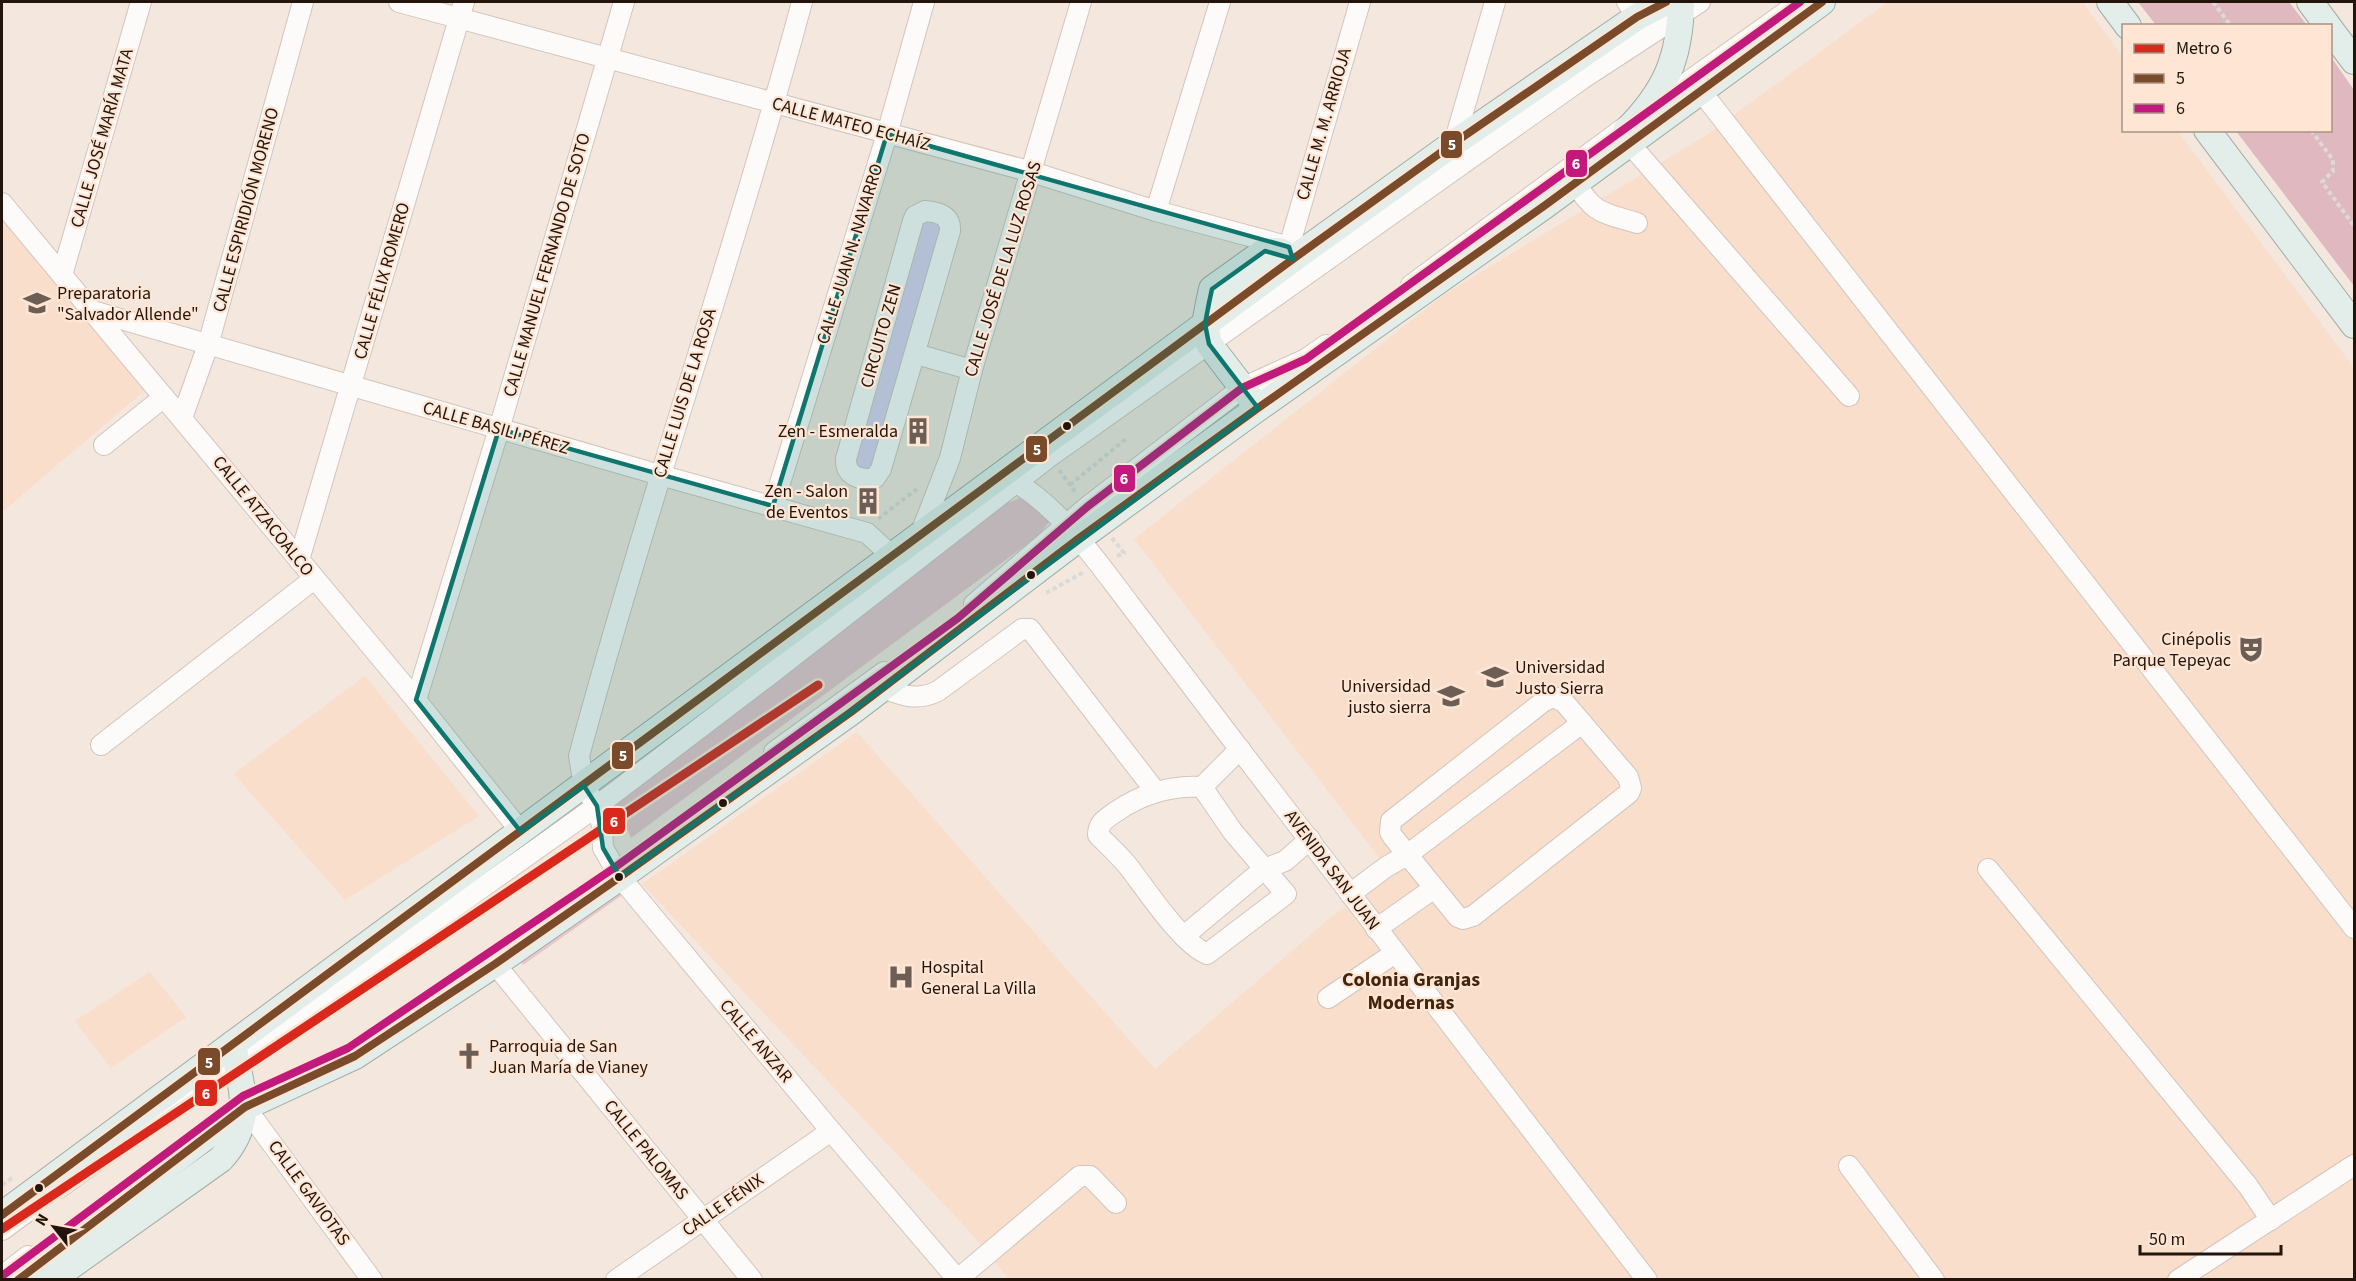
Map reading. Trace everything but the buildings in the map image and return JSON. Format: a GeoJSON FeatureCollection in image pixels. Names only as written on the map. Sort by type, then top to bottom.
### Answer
{"type":"FeatureCollection","features":[{"type":"Feature","properties":{"kind":"main road"},"geometry":{"type":"LineString","coordinates":[[17,1280],[244,1101],[355,1056],[495,964],[617,873],[883,688],[1072,532],[1250,398],[1544,206],[1822,2]]}},
{"type":"Feature","properties":{"kind":"main road"},"geometry":{"type":"LineString","coordinates":[[2110,2],[2126,24]]}},
{"type":"Feature","properties":{"kind":"main road"},"geometry":{"type":"LineString","coordinates":[[2310,2],[2327,24]]}},
{"type":"Feature","properties":{"kind":"main road"},"geometry":{"type":"LineString","coordinates":[[1250,398],[1207,334],[1212,290],[1265,251],[1291,253],[1454,143],[1632,9],[1682,5],[1679,43],[1667,79],[1644,113],[1544,206]]}},
{"type":"Feature","properties":{"kind":"main road"},"geometry":{"type":"LineString","coordinates":[[2332,31],[2355,61]]}},
{"type":"Feature","properties":{"kind":"main road"},"geometry":{"type":"LineString","coordinates":[[2209,132],[2355,325]]}},
{"type":"Feature","properties":{"kind":"main road"},"geometry":{"type":"LineString","coordinates":[[2,1215],[12,1204],[235,1054],[521,832],[591,796],[920,535],[1010,478],[1207,334]]}},
{"type":"Feature","properties":{"kind":"main road"},"geometry":{"type":"LineString","coordinates":[[51,1280],[221,1159],[238,1136],[244,1101],[235,1054]]}},
{"type":"Feature","properties":{"kind":"street","name":"CALLE JOSÉ MARÍA MATA"},"geometry":{"type":"LineString","coordinates":[[62,275],[141,2]]}},
{"type":"Feature","properties":{"kind":"street","name":"CALLE ESPIRIDIÓN MORENO"},"geometry":{"type":"LineString","coordinates":[[182,417],[208,345],[303,2]]}},
{"type":"Feature","properties":{"kind":"street","name":"CALLE MATEO ECHAÍZ"},"geometry":{"type":"LineString","coordinates":[[399,2],[461,10],[607,57],[1032,172],[1291,253]]}},
{"type":"Feature","properties":{"kind":"street","name":"CALLE MANUEL FERNANDO DE SOTO"},"geometry":{"type":"LineString","coordinates":[[416,700],[499,429],[624,2]]}},
{"type":"Feature","properties":{"kind":"street","name":"CALLE LUIS DE LA ROSA"},"geometry":{"type":"LineString","coordinates":[[591,796],[579,756],[660,476],[775,103],[802,2]]}},
{"type":"Feature","properties":{"kind":"street","name":"CALLE JUAN N. NAVARRO"},"geometry":{"type":"LineString","coordinates":[[773,506],[887,134],[924,2]]}},
{"type":"Feature","properties":{"kind":"street","name":"CALLE JOSÉ DE LA LUZ ROSAS"},"geometry":{"type":"LineString","coordinates":[[920,535],[950,458],[972,370],[1081,2]]}},
{"type":"Feature","properties":{"kind":"street"},"geometry":{"type":"LineString","coordinates":[[1156,211],[1220,2]]}},
{"type":"Feature","properties":{"kind":"street","name":"CALLE M. M. ARRIOJA"},"geometry":{"type":"LineString","coordinates":[[1291,253],[1360,2]]}},
{"type":"Feature","properties":{"kind":"street"},"geometry":{"type":"LineString","coordinates":[[1454,143],[1495,2]]}},
{"type":"Feature","properties":{"kind":"street"},"geometry":{"type":"LineString","coordinates":[[1250,398],[1378,309],[1644,113],[1800,2]]}},
{"type":"Feature","properties":{"kind":"street"},"geometry":{"type":"LineString","coordinates":[[1207,334],[1582,79],[1682,5]]}},
{"type":"Feature","properties":{"kind":"street","name":"CALLE FÉLIX ROMERO"},"geometry":{"type":"LineString","coordinates":[[299,560],[461,10]]}},
{"type":"Feature","properties":{"kind":"street"},"geometry":{"type":"LineString","coordinates":[[1700,90],[2355,928]]}},
{"type":"Feature","properties":{"kind":"street"},"geometry":{"type":"LineString","coordinates":[[1629,143],[1849,396]]}},
{"type":"Feature","properties":{"kind":"street"},"geometry":{"type":"LineString","coordinates":[[1575,182],[1586,202],[1604,213],[1637,223]]}},
{"type":"Feature","properties":{"kind":"street","name":"CALLE ATZACOALCO"},"geometry":{"type":"LineString","coordinates":[[2,203],[416,700],[521,832]]}},
{"type":"Feature","properties":{"kind":"street","name":"CIRCUITO ZEN"},"geometry":{"type":"LineString","coordinates":[[930,211],[945,216],[950,231],[916,354],[881,469],[875,478],[856,477],[847,470],[846,459],[915,216],[930,211]]}},
{"type":"Feature","properties":{"kind":"street","name":"CALLE BASILI PÉREZ"},"geometry":{"type":"LineString","coordinates":[[93,311],[660,476],[867,533],[892,556]]}},
{"type":"Feature","properties":{"kind":"street"},"geometry":{"type":"LineString","coordinates":[[916,354],[972,370]]}},
{"type":"Feature","properties":{"kind":"street"},"geometry":{"type":"LineString","coordinates":[[104,445],[164,397]]}},
{"type":"Feature","properties":{"kind":"street"},"geometry":{"type":"LineString","coordinates":[[2,1230],[235,1054],[591,796],[1010,478]]}},
{"type":"Feature","properties":{"kind":"street","name":"AVENIDA SAN JUAN"},"geometry":{"type":"LineString","coordinates":[[1010,478],[1035,495],[1072,532],[1647,1280]]}},
{"type":"Feature","properties":{"kind":"street"},"geometry":{"type":"LineString","coordinates":[[2,1276],[244,1101],[348,1048],[617,873],[1072,532]]}},
{"type":"Feature","properties":{"kind":"street"},"geometry":{"type":"LineString","coordinates":[[101,745],[314,579]]}},
{"type":"Feature","properties":{"kind":"street"},"geometry":{"type":"LineString","coordinates":[[883,688],[914,698],[928,696],[1022,629],[1030,629],[1156,792]]}},
{"type":"Feature","properties":{"kind":"street"},"geometry":{"type":"LineString","coordinates":[[1554,697],[1559,699],[1582,723],[1628,777],[1631,788],[1629,793],[1473,916],[1463,919],[1458,917],[1433,889],[1390,832],[1391,821],[1544,701],[1554,697]]}},
{"type":"Feature","properties":{"kind":"street"},"geometry":{"type":"LineString","coordinates":[[1350,894],[1386,867],[1407,855],[1582,723]]}},
{"type":"Feature","properties":{"kind":"street"},"geometry":{"type":"LineString","coordinates":[[1202,788],[1240,749]]}},
{"type":"Feature","properties":{"kind":"street"},"geometry":{"type":"LineString","coordinates":[[1191,786],[1202,788],[1233,832],[1286,894],[1210,953],[1203,952],[1184,936],[1126,864],[1098,835],[1101,822],[1146,794],[1191,786]]}},
{"type":"Feature","properties":{"kind":"street","name":"CALLE ANZAR"},"geometry":{"type":"LineString","coordinates":[[591,796],[602,826],[603,848],[617,873],[831,1131],[958,1279]]}},
{"type":"Feature","properties":{"kind":"street"},"geometry":{"type":"LineString","coordinates":[[1184,936],[1264,869],[1285,861],[1310,839]]}},
{"type":"Feature","properties":{"kind":"street"},"geometry":{"type":"LineString","coordinates":[[1988,869],[2248,1186],[2271,1220]]}},
{"type":"Feature","properties":{"kind":"street"},"geometry":{"type":"LineString","coordinates":[[1376,929],[1433,889]]}},
{"type":"Feature","properties":{"kind":"street"},"geometry":{"type":"LineString","coordinates":[[1328,998],[1395,953]]}},
{"type":"Feature","properties":{"kind":"street","name":"CALLE PALOMAS"},"geometry":{"type":"LineString","coordinates":[[495,964],[752,1280]]}},
{"type":"Feature","properties":{"kind":"street","name":"CALLE GAVIOTAS"},"geometry":{"type":"LineString","coordinates":[[244,1101],[372,1280]]}},
{"type":"Feature","properties":{"kind":"street","name":"CALLE FÉNIX"},"geometry":{"type":"LineString","coordinates":[[616,1280],[831,1131]]}},
{"type":"Feature","properties":{"kind":"street"},"geometry":{"type":"LineString","coordinates":[[2178,1280],[2355,1165]]}},
{"type":"Feature","properties":{"kind":"street"},"geometry":{"type":"LineString","coordinates":[[1849,1166],[1934,1280]]}},
{"type":"Feature","properties":{"kind":"street"},"geometry":{"type":"LineString","coordinates":[[958,1279],[1080,1176],[1085,1175],[1095,1179],[1116,1203]]}},
{"type":"Feature","properties":{"kind":"path"},"geometry":{"type":"LineString","coordinates":[[2213,2],[2230,24]]}},
{"type":"Feature","properties":{"kind":"path"},"geometry":{"type":"LineString","coordinates":[[2312,132],[2333,160],[2333,171],[2322,182],[2355,226]]}},
{"type":"Feature","properties":{"kind":"path"},"geometry":{"type":"LineString","coordinates":[[1070,485],[1127,438]]}},
{"type":"Feature","properties":{"kind":"path"},"geometry":{"type":"LineString","coordinates":[[1045,594],[1071,578]]}},
{"type":"Feature","properties":{"kind":"highlighted area"},"geometry":{"type":"Polygon","coordinates":[[[887,134],[1289,247],[1293,259],[1265,251],[1212,289],[1205,324],[1209,344],[1258,408],[851,712],[620,877],[603,848],[597,806],[584,786],[521,832],[416,700],[499,429],[773,506],[887,134]]]}},
{"type":"Feature","properties":{"kind":"shaded area"},"geometry":{"type":"Polygon","coordinates":[[[1888,2],[2082,2],[2122,56],[2122,132],[2179,132],[2354,368],[2354,1279],[1009,1279],[970,1232],[642,884],[857,732],[1155,1069],[1329,919],[1391,873],[1134,539],[1445,294],[1708,134],[1888,2]]]}},
{"type":"Feature","properties":{"kind":"shaded area"},"geometry":{"type":"Polygon","coordinates":[[[2138,2],[2289,2],[2306,24],[2155,24],[2138,2]]]}},
{"type":"Feature","properties":{"kind":"shaded area"},"geometry":{"type":"Polygon","coordinates":[[[2332,58],[2354,90],[2354,286],[2237,132],[2332,132],[2332,58]]]}},
{"type":"Feature","properties":{"kind":"shaded area","name":"Preparatoria \"Salvador Allende\""},"geometry":{"type":"Polygon","coordinates":[[[2,215],[144,391],[2,512],[2,215]]]}},
{"type":"Feature","properties":{"kind":"shaded area"},"geometry":{"type":"Polygon","coordinates":[[[922,220],[943,226],[874,472],[852,466],[922,220]]]}},
{"type":"Feature","properties":{"kind":"shaded area"},"geometry":{"type":"Polygon","coordinates":[[[1022,497],[1053,517],[1038,536],[631,838],[615,802],[989,511],[1022,497]]]}},
{"type":"Feature","properties":{"kind":"shaded area"},"geometry":{"type":"Polygon","coordinates":[[[365,676],[479,816],[345,900],[234,774],[365,676]]]}},
{"type":"Feature","properties":{"kind":"shaded area"},"geometry":{"type":"Polygon","coordinates":[[[623,885],[628,891],[523,965],[518,957],[623,885]]]}},
{"type":"Feature","properties":{"kind":"shaded area"},"geometry":{"type":"Polygon","coordinates":[[[150,972],[186,1017],[111,1068],[75,1021],[150,972]]]}},
{"type":"Feature","properties":{"kind":"metro line","name":"6"},"geometry":{"type":"LineString","coordinates":[[2,1229],[818,685]]}},
{"type":"Feature","properties":{"kind":"transit line","name":"5"},"geometry":{"type":"LineString","coordinates":[[2,1215],[1293,259],[1454,143],[1637,17],[1666,2]]}},
{"type":"Feature","properties":{"kind":"transit line","name":"6"},"geometry":{"type":"LineString","coordinates":[[2,1276],[243,1096],[348,1048],[614,868],[958,618],[1087,507],[1242,388],[1306,359],[1800,2]]}},
{"type":"Feature","properties":{"kind":"transit line","name":"5"},"geometry":{"type":"LineString","coordinates":[[18,1280],[245,1107],[355,1056],[495,964],[620,877],[851,712],[1078,539],[1258,408],[1544,206],[1822,2]]}},
{"type":"Feature","properties":{"kind":"place","name":"Preparatoria \"Salvador Allende\""},"geometry":{"type":"Point","coordinates":[37,303]}},
{"type":"Feature","properties":{"kind":"place","name":"Zen - Esmeralda"},"geometry":{"type":"Point","coordinates":[918,431]}},
{"type":"Feature","properties":{"kind":"place","name":"Zen - Salon de Eventos"},"geometry":{"type":"Point","coordinates":[868,501]}},
{"type":"Feature","properties":{"kind":"place","name":"Cinépolis Parque Tepeyac"},"geometry":{"type":"Point","coordinates":[2251,649]}},
{"type":"Feature","properties":{"kind":"place","name":"Universidad Justo Sierra"},"geometry":{"type":"Point","coordinates":[1495,677]}},
{"type":"Feature","properties":{"kind":"place","name":"Universidad justo sierra"},"geometry":{"type":"Point","coordinates":[1451,696]}},
{"type":"Feature","properties":{"kind":"place","name":"Hospital General La Villa"},"geometry":{"type":"Point","coordinates":[901,977]}},
{"type":"Feature","properties":{"kind":"place","name":"Parroquia de San Juan María de Vianey"},"geometry":{"type":"Point","coordinates":[469,1056]}},
{"type":"Feature","properties":{"kind":"district","name":"Colonia Granjas Modernas"},"geometry":{"type":"Point","coordinates":[1411,992]}}]}
